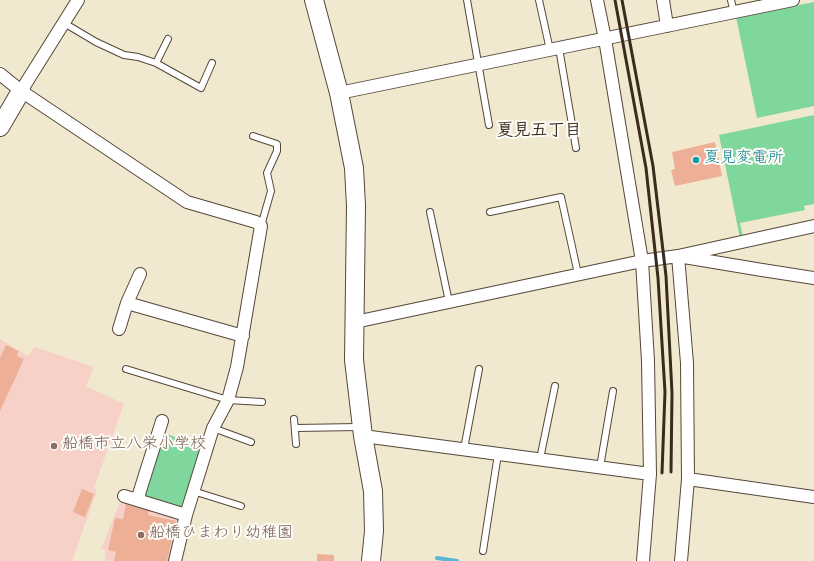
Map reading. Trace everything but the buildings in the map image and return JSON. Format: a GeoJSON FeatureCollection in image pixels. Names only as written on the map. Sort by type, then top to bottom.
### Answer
{"type":"FeatureCollection","features":[{"type":"Feature","properties":{"kind":"street"},"geometry":{"type":"LineString","coordinates":[[0,127],[78,0]]}},
{"type":"Feature","properties":{"kind":"street"},"geometry":{"type":"LineString","coordinates":[[314,0],[339,93],[354,168],[356,206],[354,360],[363,432],[373,492],[374,531],[371,561]]}},
{"type":"Feature","properties":{"kind":"street"},"geometry":{"type":"LineString","coordinates":[[597,0],[605,39],[642,261],[648,361],[650,474],[643,561]]}},
{"type":"Feature","properties":{"kind":"street"},"geometry":{"type":"LineString","coordinates":[[663,0],[667,26]]}},
{"type":"Feature","properties":{"kind":"street"},"geometry":{"type":"LineString","coordinates":[[339,93],[793,0]]}},
{"type":"Feature","properties":{"kind":"street"},"geometry":{"type":"LineString","coordinates":[[0,74],[21,91],[187,202],[256,222],[261,226],[237,367],[228,400],[213,428],[186,515],[175,561]]}},
{"type":"Feature","properties":{"kind":"street"},"geometry":{"type":"LineString","coordinates":[[355,322],[578,274],[642,261],[678,256],[814,226]]}},
{"type":"Feature","properties":{"kind":"street"},"geometry":{"type":"LineString","coordinates":[[678,256],[814,278]]}},
{"type":"Feature","properties":{"kind":"street"},"geometry":{"type":"LineString","coordinates":[[678,256],[687,362],[688,479],[682,561]]}},
{"type":"Feature","properties":{"kind":"street"},"geometry":{"type":"LineString","coordinates":[[119,329],[127,303],[140,274]]}},
{"type":"Feature","properties":{"kind":"street"},"geometry":{"type":"LineString","coordinates":[[127,303],[243,336]]}},
{"type":"Feature","properties":{"kind":"street"},"geometry":{"type":"LineString","coordinates":[[140,501],[139,494],[162,421]]}},
{"type":"Feature","properties":{"kind":"street"},"geometry":{"type":"LineString","coordinates":[[363,432],[498,454],[650,474]]}},
{"type":"Feature","properties":{"kind":"street"},"geometry":{"type":"LineString","coordinates":[[688,479],[814,497]]}},
{"type":"Feature","properties":{"kind":"street"},"geometry":{"type":"LineString","coordinates":[[124,496],[186,515]]}},
{"type":"Feature","properties":{"kind":"lane"},"geometry":{"type":"LineString","coordinates":[[467,0],[489,125]]}},
{"type":"Feature","properties":{"kind":"lane"},"geometry":{"type":"LineString","coordinates":[[539,0],[554,49],[576,148]]}},
{"type":"Feature","properties":{"kind":"lane"},"geometry":{"type":"LineString","coordinates":[[731,0],[734,13]]}},
{"type":"Feature","properties":{"kind":"lane"},"geometry":{"type":"LineString","coordinates":[[64,23],[96,42],[124,55],[138,57],[156,64],[201,88],[212,63]]}},
{"type":"Feature","properties":{"kind":"lane"},"geometry":{"type":"LineString","coordinates":[[156,64],[168,39]]}},
{"type":"Feature","properties":{"kind":"lane"},"geometry":{"type":"LineString","coordinates":[[254,136],[277,144],[277,151],[267,173],[271,191],[261,226]]}},
{"type":"Feature","properties":{"kind":"lane"},"geometry":{"type":"LineString","coordinates":[[490,212],[562,197],[578,274]]}},
{"type":"Feature","properties":{"kind":"lane"},"geometry":{"type":"LineString","coordinates":[[430,212],[448,302]]}},
{"type":"Feature","properties":{"kind":"lane"},"geometry":{"type":"LineString","coordinates":[[126,369],[228,400],[262,402]]}},
{"type":"Feature","properties":{"kind":"lane"},"geometry":{"type":"LineString","coordinates":[[464,449],[478,369]]}},
{"type":"Feature","properties":{"kind":"lane"},"geometry":{"type":"LineString","coordinates":[[540,459],[555,386]]}},
{"type":"Feature","properties":{"kind":"lane"},"geometry":{"type":"LineString","coordinates":[[600,467],[613,391]]}},
{"type":"Feature","properties":{"kind":"lane"},"geometry":{"type":"LineString","coordinates":[[294,419],[296,444]]}},
{"type":"Feature","properties":{"kind":"lane"},"geometry":{"type":"LineString","coordinates":[[213,428],[250,442]]}},
{"type":"Feature","properties":{"kind":"lane"},"geometry":{"type":"LineString","coordinates":[[295,428],[363,432]]}},
{"type":"Feature","properties":{"kind":"lane"},"geometry":{"type":"LineString","coordinates":[[484,551],[498,454]]}},
{"type":"Feature","properties":{"kind":"lane"},"geometry":{"type":"LineString","coordinates":[[193,491],[241,506]]}},
{"type":"Feature","properties":{"kind":"shaded area","name":"船橋市立八栄小学校"},"geometry":{"type":"Polygon","coordinates":[[[0,339],[28,356],[35,347],[94,367],[86,386],[124,404],[94,488],[97,491],[72,561],[0,561],[0,339]]]}},
{"type":"Feature","properties":{"kind":"shaded area","name":"船橋ひまわり幼稚園"},"geometry":{"type":"Polygon","coordinates":[[[121,499],[175,516],[179,521],[170,561],[106,561],[105,550],[101,549],[121,499]]]}},
{"type":"Feature","properties":{"kind":"green space"},"geometry":{"type":"Polygon","coordinates":[[[814,2],[814,106],[757,118],[736,17],[814,2]]]}},
{"type":"Feature","properties":{"kind":"green space"},"geometry":{"type":"Polygon","coordinates":[[[814,115],[814,204],[804,206],[805,210],[740,223],[743,237],[740,238],[719,135],[814,115]]]}},
{"type":"Feature","properties":{"kind":"green space"},"geometry":{"type":"Polygon","coordinates":[[[164,433],[203,447],[183,506],[177,508],[146,499],[144,490],[164,433]]]}},
{"type":"Feature","properties":{"kind":"waterway"},"geometry":{"type":"LineString","coordinates":[[437,558],[457,561]]}},
{"type":"Feature","properties":{"kind":"railway"},"geometry":{"type":"LineString","coordinates":[[615,0],[646,168],[658,278],[665,392],[662,473]]}},
{"type":"Feature","properties":{"kind":"railway"},"geometry":{"type":"LineString","coordinates":[[622,0],[653,166],[666,276],[672,393],[671,472]]}},
{"type":"Feature","properties":{"kind":"place","name":"夏見変電所"},"geometry":{"type":"Point","coordinates":[696,160]}},
{"type":"Feature","properties":{"kind":"place","name":"船橋市立八栄小学校"},"geometry":{"type":"Point","coordinates":[54,446]}},
{"type":"Feature","properties":{"kind":"place","name":"船橋ひまわり幼稚園"},"geometry":{"type":"Point","coordinates":[141,535]}},
{"type":"Feature","properties":{"kind":"district","name":"夏見五丁目"},"geometry":{"type":"Point","coordinates":[539,133]}}]}
